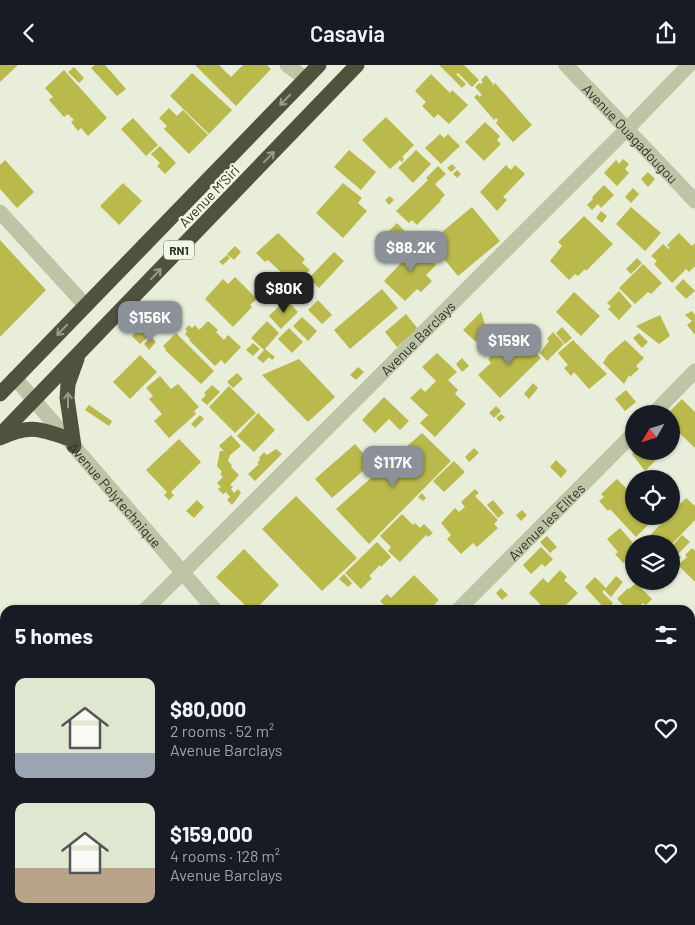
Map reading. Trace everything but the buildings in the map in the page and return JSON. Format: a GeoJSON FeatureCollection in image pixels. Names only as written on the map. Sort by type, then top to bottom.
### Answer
{"type":"FeatureCollection","features":[{"type":"Feature","properties":{"kind":"highway","name":"Avenue M'Siri"},"geometry":{"type":"LineString","coordinates":[[0,394],[319,65]]}},
{"type":"Feature","properties":{"kind":"highway","name":"Avenue M'Siri"},"geometry":{"type":"LineString","coordinates":[[0,436],[357,65]]}},
{"type":"Feature","properties":{"kind":"highway"},"geometry":{"type":"LineString","coordinates":[[0,436],[27,428],[38,429],[70,442],[68,384],[78,355]]}},
{"type":"Feature","properties":{"kind":"street"},"geometry":{"type":"LineString","coordinates":[[286,65],[306,79]]}},
{"type":"Feature","properties":{"kind":"street","name":"Avenue Ouagadougou"},"geometry":{"type":"LineString","coordinates":[[566,65],[695,201]]}},
{"type":"Feature","properties":{"kind":"street","name":"Avenue Barclays"},"geometry":{"type":"LineString","coordinates":[[150,605],[689,65]]}},
{"type":"Feature","properties":{"kind":"street"},"geometry":{"type":"LineString","coordinates":[[0,212],[86,306]]}},
{"type":"Feature","properties":{"kind":"street"},"geometry":{"type":"LineString","coordinates":[[662,405],[695,371]]}},
{"type":"Feature","properties":{"kind":"street","name":"Avenue Polytechnique"},"geometry":{"type":"LineString","coordinates":[[15,378],[211,605]]}},
{"type":"Feature","properties":{"kind":"street","name":"Avenue les Elites"},"geometry":{"type":"LineString","coordinates":[[463,605],[625,442]]}}]}
